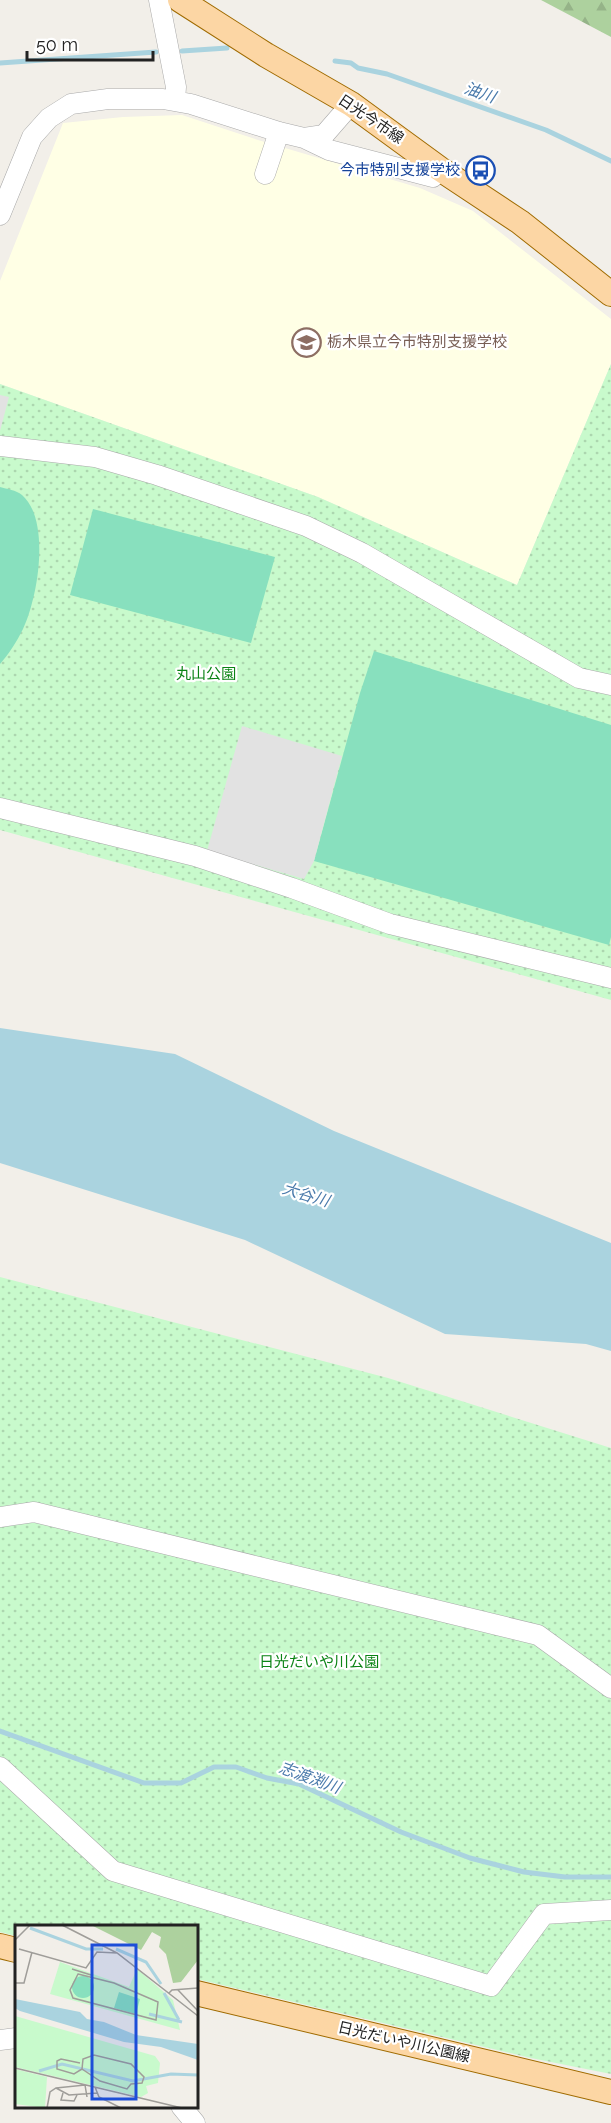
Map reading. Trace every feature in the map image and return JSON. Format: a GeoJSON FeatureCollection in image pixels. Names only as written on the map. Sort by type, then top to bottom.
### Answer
{"type":"FeatureCollection","features":[{"type":"Feature","properties":{"kind":"main road","name":"日光今市線"},"geometry":{"type":"LineString","coordinates":[[180,0],[266,55],[351,104],[440,169],[520,222],[611,294]]}},
{"type":"Feature","properties":{"kind":"main road"},"geometry":{"type":"LineString","coordinates":[[0,1946],[15,1950]]}},
{"type":"Feature","properties":{"kind":"main road","name":"日光だいや川公園線"},"geometry":{"type":"LineString","coordinates":[[198,1993],[611,2092]]}},
{"type":"Feature","properties":{"kind":"street"},"geometry":{"type":"LineString","coordinates":[[159,0],[176,87],[176,100]]}},
{"type":"Feature","properties":{"kind":"street"},"geometry":{"type":"LineString","coordinates":[[0,215],[27,146],[38,130],[71,104],[108,99],[140,97],[176,100],[304,138],[329,150],[433,177],[440,169]]}},
{"type":"Feature","properties":{"kind":"street"},"geometry":{"type":"LineString","coordinates":[[304,138],[324,135],[351,104]]}},
{"type":"Feature","properties":{"kind":"street"},"geometry":{"type":"LineString","coordinates":[[265,174],[279,132]]}},
{"type":"Feature","properties":{"kind":"street"},"geometry":{"type":"LineString","coordinates":[[0,446],[95,457],[157,475],[306,526],[362,553],[579,678],[611,685]]}},
{"type":"Feature","properties":{"kind":"street"},"geometry":{"type":"LineString","coordinates":[[0,808],[195,856],[390,924],[611,978]]}},
{"type":"Feature","properties":{"kind":"street"},"geometry":{"type":"LineString","coordinates":[[0,1517],[34,1512],[538,1635],[611,1688]]}},
{"type":"Feature","properties":{"kind":"street"},"geometry":{"type":"LineString","coordinates":[[0,1767],[113,1871],[491,1986],[544,1914],[611,1910]]}},
{"type":"Feature","properties":{"kind":"street"},"geometry":{"type":"LineString","coordinates":[[0,2040],[15,2038]]}},
{"type":"Feature","properties":{"kind":"street"},"geometry":{"type":"LineString","coordinates":[[183,2108],[195,2123]]}},
{"type":"Feature","properties":{"kind":"shaded area","name":"栃木県立今市特別支援学校"},"geometry":{"type":"Polygon","coordinates":[[[182,115],[420,188],[473,211],[611,319],[611,364],[517,585],[318,497],[0,384],[0,281],[63,123],[123,117],[182,115]]]}},
{"type":"Feature","properties":{"kind":"shaded area"},"geometry":{"type":"Polygon","coordinates":[[[0,395],[9,397],[0,431],[0,395]]]}},
{"type":"Feature","properties":{"kind":"shaded area"},"geometry":{"type":"Polygon","coordinates":[[[242,726],[342,756],[314,861],[304,879],[207,851],[242,726]]]}},
{"type":"Feature","properties":{"kind":"green space"},"geometry":{"type":"Polygon","coordinates":[[[541,0],[611,0],[611,37],[541,0]]]}},
{"type":"Feature","properties":{"kind":"green space","name":"丸山公園"},"geometry":{"type":"Polygon","coordinates":[[[611,364],[611,1000],[0,830],[0,384],[318,497],[517,585],[611,364]]]}},
{"type":"Feature","properties":{"kind":"green space"},"geometry":{"type":"Polygon","coordinates":[[[0,487],[20,493],[31,507],[39,540],[39,560],[33,598],[23,629],[0,664],[0,487]]]}},
{"type":"Feature","properties":{"kind":"green space"},"geometry":{"type":"Polygon","coordinates":[[[93,509],[275,557],[251,643],[70,595],[93,509]]]}},
{"type":"Feature","properties":{"kind":"green space"},"geometry":{"type":"Polygon","coordinates":[[[374,651],[611,725],[611,937],[609,945],[314,861],[360,693],[374,651]]]}},
{"type":"Feature","properties":{"kind":"green space","name":"日光だいや川公園"},"geometry":{"type":"Polygon","coordinates":[[[0,1277],[388,1378],[611,1448],[611,2074],[531,2058],[198,1979],[198,1925],[15,1925],[15,1936],[0,1932],[0,1277]]]}},
{"type":"Feature","properties":{"kind":"water","name":"大谷川"},"geometry":{"type":"Polygon","coordinates":[[[0,1028],[175,1054],[334,1131],[611,1243],[611,1351],[586,1344],[445,1334],[245,1240],[0,1163],[0,1028]]]}},
{"type":"Feature","properties":{"kind":"waterway","name":"油川"},"geometry":{"type":"LineString","coordinates":[[182,51],[227,48]]}},
{"type":"Feature","properties":{"kind":"waterway","name":"油川"},"geometry":{"type":"LineString","coordinates":[[0,63],[156,52]]}},
{"type":"Feature","properties":{"kind":"waterway","name":"油川"},"geometry":{"type":"LineString","coordinates":[[335,61],[351,63],[358,68],[387,74],[546,130],[611,161]]}},
{"type":"Feature","properties":{"kind":"waterway","name":"志渡渕川"},"geometry":{"type":"LineString","coordinates":[[0,1731],[144,1783],[181,1783],[214,1767],[236,1767],[267,1778],[299,1784],[401,1832],[470,1858],[524,1872],[565,1877],[611,1877]]}},
{"type":"Feature","properties":{"kind":"place","name":"今市特別支援学校"},"geometry":{"type":"Point","coordinates":[481,170]}},
{"type":"Feature","properties":{"kind":"place","name":"栃木県立今市特別支援学校"},"geometry":{"type":"Point","coordinates":[306,342]}}]}
